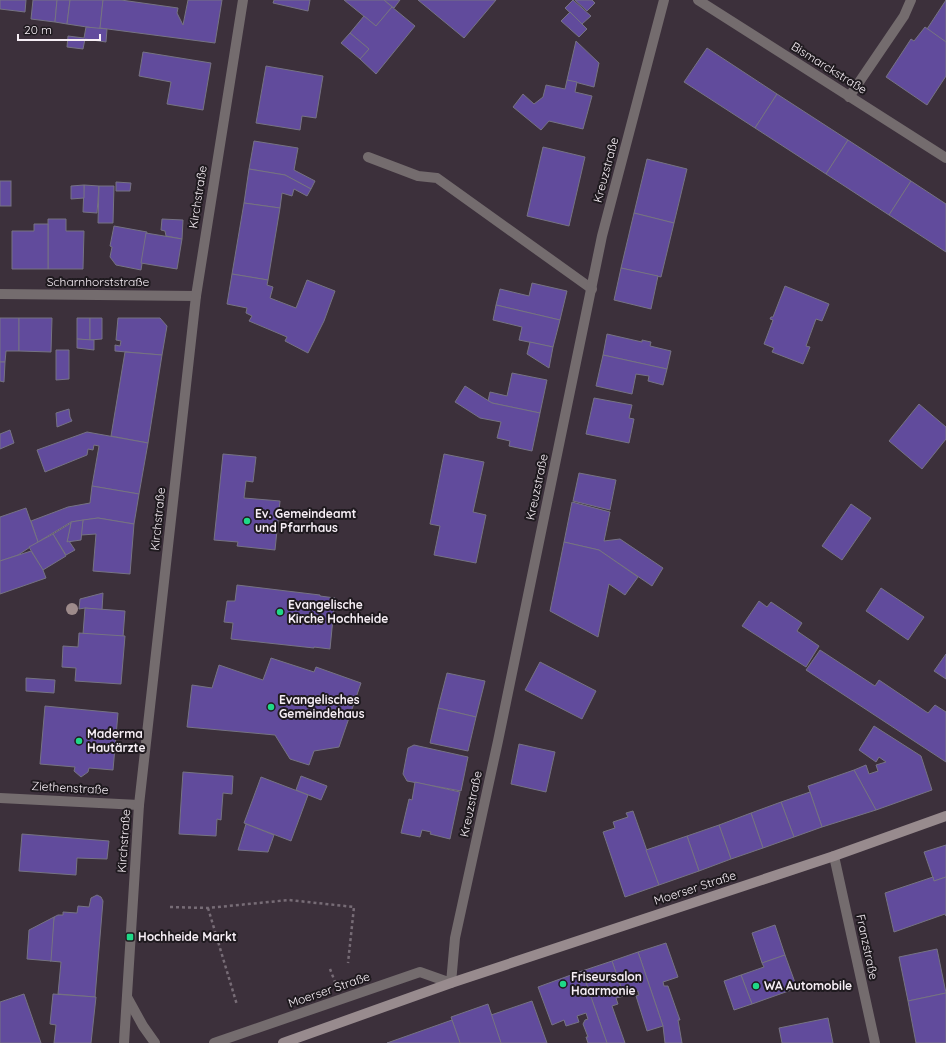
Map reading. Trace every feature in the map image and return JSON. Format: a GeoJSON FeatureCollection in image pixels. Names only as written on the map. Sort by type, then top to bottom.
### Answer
{"type":"FeatureCollection","features":[{"type":"Feature","properties":{"kind":"main road","name":"Moerser Straße"},"geometry":{"type":"LineString","coordinates":[[283,1043],[452,983],[834,856],[946,816]]}},
{"type":"Feature","properties":{"kind":"street","name":"Kirchstraße"},"geometry":{"type":"LineString","coordinates":[[124,1043],[139,805],[196,296],[243,0]]}},
{"type":"Feature","properties":{"kind":"street","name":"Kreuzstraße"},"geometry":{"type":"LineString","coordinates":[[452,983],[455,938],[501,726],[602,236],[664,0]]}},
{"type":"Feature","properties":{"kind":"street","name":"Bismarckstraße"},"geometry":{"type":"LineString","coordinates":[[698,0],[946,158]]}},
{"type":"Feature","properties":{"kind":"street"},"geometry":{"type":"LineString","coordinates":[[850,97],[904,16],[911,0]]}},
{"type":"Feature","properties":{"kind":"street"},"geometry":{"type":"LineString","coordinates":[[368,157],[418,176],[437,178],[592,289]]}},
{"type":"Feature","properties":{"kind":"street","name":"Scharnhorststraße"},"geometry":{"type":"LineString","coordinates":[[0,294],[196,296]]}},
{"type":"Feature","properties":{"kind":"street","name":"Ziethenstraße"},"geometry":{"type":"LineString","coordinates":[[0,798],[139,805]]}},
{"type":"Feature","properties":{"kind":"street","name":"Franzstraße"},"geometry":{"type":"LineString","coordinates":[[834,856],[875,1043]]}},
{"type":"Feature","properties":{"kind":"street","name":"Moerser Straße"},"geometry":{"type":"LineString","coordinates":[[214,1043],[420,972],[452,983]]}},
{"type":"Feature","properties":{"kind":"street"},"geometry":{"type":"LineString","coordinates":[[127,997],[143,1026],[155,1043]]}},
{"type":"Feature","properties":{"kind":"path"},"geometry":{"type":"LineString","coordinates":[[170,907],[208,908],[289,900],[354,907],[348,963]]}},
{"type":"Feature","properties":{"kind":"path"},"geometry":{"type":"LineString","coordinates":[[208,908],[237,1005]]}},
{"type":"Feature","properties":{"kind":"path"},"geometry":{"type":"LineString","coordinates":[[330,969],[337,988]]}},
{"type":"Feature","properties":{"kind":"building"},"geometry":{"type":"Polygon","coordinates":[[[0,0],[26,0],[25,12],[0,9],[0,0]]]}},
{"type":"Feature","properties":{"kind":"building"},"geometry":{"type":"Polygon","coordinates":[[[33,0],[57,0],[55,22],[31,19],[33,0]]]}},
{"type":"Feature","properties":{"kind":"building"},"geometry":{"type":"Polygon","coordinates":[[[57,0],[70,0],[67,24],[55,22],[57,0]]]}},
{"type":"Feature","properties":{"kind":"building"},"geometry":{"type":"Polygon","coordinates":[[[70,0],[103,0],[100,29],[67,24],[70,0]]]}},
{"type":"Feature","properties":{"kind":"building"},"geometry":{"type":"Polygon","coordinates":[[[103,0],[121,0],[178,8],[177,13],[183,25],[188,0],[222,0],[215,43],[100,28],[103,0]]]}},
{"type":"Feature","properties":{"kind":"building"},"geometry":{"type":"Polygon","coordinates":[[[274,0],[310,0],[308,11],[273,3],[274,0]]]}},
{"type":"Feature","properties":{"kind":"building"},"geometry":{"type":"Polygon","coordinates":[[[344,0],[384,0],[392,7],[376,26],[344,0]]]}},
{"type":"Feature","properties":{"kind":"building"},"geometry":{"type":"Polygon","coordinates":[[[384,0],[400,0],[394,8],[384,0]]]}},
{"type":"Feature","properties":{"kind":"building"},"geometry":{"type":"Polygon","coordinates":[[[418,0],[496,0],[464,38],[418,0]]]}},
{"type":"Feature","properties":{"kind":"building"},"geometry":{"type":"Polygon","coordinates":[[[573,0],[591,16],[582,24],[565,8],[573,0]]]}},
{"type":"Feature","properties":{"kind":"building"},"geometry":{"type":"Polygon","coordinates":[[[575,0],[592,0],[595,3],[587,11],[575,0]]]}},
{"type":"Feature","properties":{"kind":"building"},"geometry":{"type":"Polygon","coordinates":[[[946,0],[946,42],[927,29],[946,0]]]}},
{"type":"Feature","properties":{"kind":"building"},"geometry":{"type":"Polygon","coordinates":[[[392,7],[415,26],[376,74],[360,59],[369,49],[350,33],[364,16],[376,26],[392,7]]]}},
{"type":"Feature","properties":{"kind":"building"},"geometry":{"type":"Polygon","coordinates":[[[570,12],[587,29],[579,37],[561,21],[570,12]]]}},
{"type":"Feature","properties":{"kind":"building"},"geometry":{"type":"Polygon","coordinates":[[[86,27],[107,29],[106,42],[85,39],[83,49],[67,47],[68,36],[84,38],[86,27]]]}},
{"type":"Feature","properties":{"kind":"building"},"geometry":{"type":"Polygon","coordinates":[[[925,27],[946,42],[946,76],[927,105],[886,77],[911,39],[914,41],[925,27]]]}},
{"type":"Feature","properties":{"kind":"building"},"geometry":{"type":"Polygon","coordinates":[[[350,33],[369,49],[360,59],[341,43],[350,33]]]}},
{"type":"Feature","properties":{"kind":"building"},"geometry":{"type":"Polygon","coordinates":[[[576,41],[599,63],[594,87],[567,80],[576,41]]]}},
{"type":"Feature","properties":{"kind":"building"},"geometry":{"type":"Polygon","coordinates":[[[707,48],[777,94],[755,128],[684,82],[707,48]]]}},
{"type":"Feature","properties":{"kind":"building"},"geometry":{"type":"Polygon","coordinates":[[[143,52],[211,63],[203,110],[167,104],[171,82],[139,76],[143,52]]]}},
{"type":"Feature","properties":{"kind":"building"},"geometry":{"type":"Polygon","coordinates":[[[266,66],[323,76],[316,118],[302,116],[300,130],[256,123],[266,66]]]}},
{"type":"Feature","properties":{"kind":"building"},"geometry":{"type":"Polygon","coordinates":[[[567,80],[577,82],[575,92],[592,96],[583,129],[549,121],[541,130],[513,107],[523,94],[534,104],[543,97],[546,85],[565,89],[567,80]]]}},
{"type":"Feature","properties":{"kind":"building"},"geometry":{"type":"Polygon","coordinates":[[[777,94],[848,140],[826,174],[755,128],[777,94]]]}},
{"type":"Feature","properties":{"kind":"building"},"geometry":{"type":"Polygon","coordinates":[[[848,140],[911,181],[889,215],[826,174],[848,140]]]}},
{"type":"Feature","properties":{"kind":"building"},"geometry":{"type":"Polygon","coordinates":[[[254,141],[298,148],[294,170],[315,181],[311,189],[285,175],[249,169],[254,141]]]}},
{"type":"Feature","properties":{"kind":"building"},"geometry":{"type":"Polygon","coordinates":[[[543,147],[585,157],[569,226],[527,216],[543,147]]]}},
{"type":"Feature","properties":{"kind":"building"},"geometry":{"type":"Polygon","coordinates":[[[647,159],[687,169],[674,223],[634,213],[647,159]]]}},
{"type":"Feature","properties":{"kind":"building"},"geometry":{"type":"Polygon","coordinates":[[[249,169],[285,175],[311,189],[307,196],[294,189],[292,196],[282,193],[280,208],[244,203],[249,169]]]}},
{"type":"Feature","properties":{"kind":"building"},"geometry":{"type":"Polygon","coordinates":[[[0,181],[11,181],[11,206],[0,206],[0,181]]]}},
{"type":"Feature","properties":{"kind":"building"},"geometry":{"type":"Polygon","coordinates":[[[911,181],[946,204],[946,252],[889,215],[911,181]]]}},
{"type":"Feature","properties":{"kind":"building"},"geometry":{"type":"Polygon","coordinates":[[[116,182],[131,183],[130,191],[116,191],[116,182]]]}},
{"type":"Feature","properties":{"kind":"building"},"geometry":{"type":"Polygon","coordinates":[[[84,185],[99,186],[97,213],[83,212],[84,185]]]}},
{"type":"Feature","properties":{"kind":"building"},"geometry":{"type":"Polygon","coordinates":[[[84,185],[84,198],[71,199],[71,186],[84,185]]]}},
{"type":"Feature","properties":{"kind":"building"},"geometry":{"type":"Polygon","coordinates":[[[99,186],[114,186],[113,223],[98,223],[99,186]]]}},
{"type":"Feature","properties":{"kind":"building"},"geometry":{"type":"Polygon","coordinates":[[[244,203],[280,208],[268,280],[232,274],[244,203]]]}},
{"type":"Feature","properties":{"kind":"building"},"geometry":{"type":"Polygon","coordinates":[[[634,213],[674,223],[661,277],[621,268],[634,213]]]}},
{"type":"Feature","properties":{"kind":"building"},"geometry":{"type":"Polygon","coordinates":[[[48,219],[66,219],[66,231],[84,231],[83,269],[48,269],[48,219]]]}},
{"type":"Feature","properties":{"kind":"building"},"geometry":{"type":"Polygon","coordinates":[[[162,219],[183,220],[182,239],[166,236],[165,231],[161,230],[162,219]]]}},
{"type":"Feature","properties":{"kind":"building"},"geometry":{"type":"Polygon","coordinates":[[[34,224],[48,224],[48,269],[12,269],[12,231],[34,231],[34,224]]]}},
{"type":"Feature","properties":{"kind":"building"},"geometry":{"type":"Polygon","coordinates":[[[114,226],[147,232],[141,270],[116,265],[110,257],[112,247],[110,246],[114,226]]]}},
{"type":"Feature","properties":{"kind":"building"},"geometry":{"type":"Polygon","coordinates":[[[146,233],[182,239],[177,269],[141,263],[146,233]]]}},
{"type":"Feature","properties":{"kind":"building"},"geometry":{"type":"Polygon","coordinates":[[[621,268],[658,276],[651,309],[614,300],[621,268]]]}},
{"type":"Feature","properties":{"kind":"building"},"geometry":{"type":"Polygon","coordinates":[[[232,274],[268,280],[267,285],[273,287],[270,298],[296,308],[307,280],[335,291],[324,321],[308,353],[285,341],[287,337],[249,321],[252,316],[246,313],[247,308],[227,304],[232,274]]]}},
{"type":"Feature","properties":{"kind":"building"},"geometry":{"type":"Polygon","coordinates":[[[532,283],[567,291],[560,320],[496,305],[500,289],[529,296],[532,283]]]}},
{"type":"Feature","properties":{"kind":"building"},"geometry":{"type":"Polygon","coordinates":[[[785,286],[829,304],[822,321],[816,319],[806,346],[810,347],[803,364],[772,352],[774,348],[764,344],[773,320],[770,319],[773,317],[785,286]]]}},
{"type":"Feature","properties":{"kind":"building"},"geometry":{"type":"Polygon","coordinates":[[[496,305],[560,320],[553,347],[519,340],[522,327],[493,320],[496,305]]]}},
{"type":"Feature","properties":{"kind":"building"},"geometry":{"type":"Polygon","coordinates":[[[0,318],[19,318],[19,351],[6,351],[5,362],[0,362],[0,318]]]}},
{"type":"Feature","properties":{"kind":"building"},"geometry":{"type":"Polygon","coordinates":[[[19,318],[52,318],[51,352],[19,351],[19,318]]]}},
{"type":"Feature","properties":{"kind":"building"},"geometry":{"type":"Polygon","coordinates":[[[77,318],[90,318],[90,340],[77,339],[77,318]]]}},
{"type":"Feature","properties":{"kind":"building"},"geometry":{"type":"Polygon","coordinates":[[[90,318],[102,318],[102,339],[90,340],[90,318]]]}},
{"type":"Feature","properties":{"kind":"building"},"geometry":{"type":"Polygon","coordinates":[[[118,318],[160,318],[167,326],[162,355],[115,351],[115,345],[120,346],[121,341],[116,340],[118,318]]]}},
{"type":"Feature","properties":{"kind":"building"},"geometry":{"type":"Polygon","coordinates":[[[607,334],[642,342],[642,340],[651,342],[650,346],[671,351],[667,369],[603,355],[607,334]]]}},
{"type":"Feature","properties":{"kind":"building"},"geometry":{"type":"Polygon","coordinates":[[[77,339],[94,340],[94,350],[77,348],[77,339]]]}},
{"type":"Feature","properties":{"kind":"building"},"geometry":{"type":"Polygon","coordinates":[[[530,342],[553,347],[549,368],[527,354],[530,342]]]}},
{"type":"Feature","properties":{"kind":"building"},"geometry":{"type":"Polygon","coordinates":[[[56,350],[69,350],[69,379],[56,380],[56,350]]]}},
{"type":"Feature","properties":{"kind":"building"},"geometry":{"type":"Polygon","coordinates":[[[125,352],[162,355],[148,443],[111,436],[125,352]]]}},
{"type":"Feature","properties":{"kind":"building"},"geometry":{"type":"Polygon","coordinates":[[[603,355],[667,369],[663,385],[648,381],[649,376],[636,374],[632,394],[596,386],[603,355]]]}},
{"type":"Feature","properties":{"kind":"building"},"geometry":{"type":"Polygon","coordinates":[[[0,362],[5,362],[4,382],[0,381],[0,362]]]}},
{"type":"Feature","properties":{"kind":"building"},"geometry":{"type":"Polygon","coordinates":[[[512,373],[547,380],[540,413],[488,401],[490,392],[507,396],[512,373]]]}},
{"type":"Feature","properties":{"kind":"building"},"geometry":{"type":"Polygon","coordinates":[[[465,386],[492,403],[540,413],[532,451],[509,446],[510,441],[497,438],[501,422],[480,418],[455,402],[465,386]]]}},
{"type":"Feature","properties":{"kind":"building"},"geometry":{"type":"Polygon","coordinates":[[[594,398],[632,405],[629,418],[634,419],[629,443],[586,434],[594,398]]]}},
{"type":"Feature","properties":{"kind":"building"},"geometry":{"type":"Polygon","coordinates":[[[919,404],[946,427],[946,439],[922,469],[889,441],[919,404]]]}},
{"type":"Feature","properties":{"kind":"building"},"geometry":{"type":"Polygon","coordinates":[[[69,409],[72,421],[57,427],[56,413],[69,409]]]}},
{"type":"Feature","properties":{"kind":"building"},"geometry":{"type":"Polygon","coordinates":[[[10,430],[14,443],[0,449],[0,434],[10,430]]]}},
{"type":"Feature","properties":{"kind":"building"},"geometry":{"type":"Polygon","coordinates":[[[87,432],[148,443],[139,494],[92,486],[99,446],[94,445],[93,450],[88,449],[87,455],[45,472],[37,450],[87,432]]]}},
{"type":"Feature","properties":{"kind":"building","name":"Ev. Gemeindeamt und Pfarrhaus"},"geometry":{"type":"Polygon","coordinates":[[[223,454],[256,457],[253,482],[246,481],[244,498],[280,501],[275,550],[237,546],[238,542],[214,540],[223,454]]]}},
{"type":"Feature","properties":{"kind":"building"},"geometry":{"type":"Polygon","coordinates":[[[444,454],[484,462],[473,512],[486,515],[476,563],[434,555],[440,526],[430,524],[444,454]]]}},
{"type":"Feature","properties":{"kind":"building"},"geometry":{"type":"Polygon","coordinates":[[[579,473],[616,480],[610,510],[573,501],[579,473]]]}},
{"type":"Feature","properties":{"kind":"building"},"geometry":{"type":"Polygon","coordinates":[[[92,486],[139,494],[134,524],[98,518],[71,522],[38,542],[31,521],[68,507],[90,503],[92,486]]]}},
{"type":"Feature","properties":{"kind":"building"},"geometry":{"type":"Polygon","coordinates":[[[572,502],[610,512],[604,541],[620,539],[663,568],[652,586],[599,550],[564,542],[572,502]]]}},
{"type":"Feature","properties":{"kind":"building"},"geometry":{"type":"Polygon","coordinates":[[[851,504],[871,518],[842,560],[822,546],[851,504]]]}},
{"type":"Feature","properties":{"kind":"building"},"geometry":{"type":"Polygon","coordinates":[[[26,508],[38,542],[18,555],[0,561],[0,517],[26,508]]]}},
{"type":"Feature","properties":{"kind":"building"},"geometry":{"type":"Polygon","coordinates":[[[98,518],[134,524],[130,574],[93,571],[96,534],[81,535],[83,520],[98,518]]]}},
{"type":"Feature","properties":{"kind":"building"},"geometry":{"type":"Polygon","coordinates":[[[83,520],[81,540],[67,542],[71,522],[83,520]]]}},
{"type":"Feature","properties":{"kind":"building"},"geometry":{"type":"Polygon","coordinates":[[[71,523],[67,542],[69,541],[75,550],[66,555],[53,534],[71,523]]]}},
{"type":"Feature","properties":{"kind":"building"},"geometry":{"type":"Polygon","coordinates":[[[53,534],[66,556],[43,570],[29,547],[53,534]]]}},
{"type":"Feature","properties":{"kind":"building"},"geometry":{"type":"Polygon","coordinates":[[[564,542],[599,550],[638,577],[625,595],[609,584],[598,637],[550,611],[564,542]]]}},
{"type":"Feature","properties":{"kind":"building"},"geometry":{"type":"Polygon","coordinates":[[[31,551],[43,570],[46,578],[0,594],[0,561],[31,551]]]}},
{"type":"Feature","properties":{"kind":"building","name":"Evangelische Kirche Hochheide"},"geometry":{"type":"Polygon","coordinates":[[[237,585],[335,598],[330,649],[231,639],[233,623],[224,622],[227,601],[235,601],[237,585]]]}},
{"type":"Feature","properties":{"kind":"building"},"geometry":{"type":"Polygon","coordinates":[[[881,588],[924,617],[908,640],[866,611],[881,588]]]}},
{"type":"Feature","properties":{"kind":"building"},"geometry":{"type":"Polygon","coordinates":[[[103,593],[102,610],[85,608],[79,609],[80,599],[103,593]]]}},
{"type":"Feature","properties":{"kind":"building"},"geometry":{"type":"Polygon","coordinates":[[[759,601],[767,607],[771,602],[802,623],[797,631],[819,646],[806,667],[742,626],[759,601]]]}},
{"type":"Feature","properties":{"kind":"building"},"geometry":{"type":"Polygon","coordinates":[[[85,608],[125,611],[123,637],[83,634],[85,608]]]}},
{"type":"Feature","properties":{"kind":"building"},"geometry":{"type":"Polygon","coordinates":[[[79,633],[125,636],[121,684],[75,681],[76,668],[62,667],[63,646],[78,647],[79,633]]]}},
{"type":"Feature","properties":{"kind":"building"},"geometry":{"type":"Polygon","coordinates":[[[820,650],[875,686],[879,680],[928,713],[935,705],[946,712],[946,762],[806,670],[820,650]]]}},
{"type":"Feature","properties":{"kind":"building"},"geometry":{"type":"Polygon","coordinates":[[[946,654],[946,679],[934,671],[946,654]]]}},
{"type":"Feature","properties":{"kind":"building","name":"Evangelisches Gemeindehaus"},"geometry":{"type":"Polygon","coordinates":[[[271,658],[314,672],[316,667],[361,683],[339,747],[314,751],[309,765],[290,759],[275,735],[187,727],[192,685],[212,688],[219,665],[263,680],[271,658]]]}},
{"type":"Feature","properties":{"kind":"building"},"geometry":{"type":"Polygon","coordinates":[[[540,662],[596,691],[582,719],[525,690],[540,662]]]}},
{"type":"Feature","properties":{"kind":"building"},"geometry":{"type":"Polygon","coordinates":[[[447,673],[485,681],[476,717],[438,708],[447,673]]]}},
{"type":"Feature","properties":{"kind":"building"},"geometry":{"type":"Polygon","coordinates":[[[26,678],[55,680],[54,693],[26,691],[26,678]]]}},
{"type":"Feature","properties":{"kind":"building","name":"Maderma Hautärzte"},"geometry":{"type":"Polygon","coordinates":[[[45,706],[118,713],[113,770],[89,768],[88,772],[81,777],[74,771],[75,767],[40,764],[45,706]]]}},
{"type":"Feature","properties":{"kind":"building"},"geometry":{"type":"Polygon","coordinates":[[[438,708],[476,717],[468,751],[430,743],[438,708]]]}},
{"type":"Feature","properties":{"kind":"building"},"geometry":{"type":"Polygon","coordinates":[[[874,726],[921,756],[932,790],[876,810],[854,770],[866,765],[869,774],[878,771],[876,765],[886,762],[879,757],[876,762],[859,750],[874,726]]]}},
{"type":"Feature","properties":{"kind":"building"},"geometry":{"type":"Polygon","coordinates":[[[519,744],[555,752],[546,792],[511,784],[519,744]]]}},
{"type":"Feature","properties":{"kind":"building"},"geometry":{"type":"Polygon","coordinates":[[[414,745],[468,757],[461,791],[407,781],[403,774],[408,748],[414,745]]]}},
{"type":"Feature","properties":{"kind":"building"},"geometry":{"type":"Polygon","coordinates":[[[854,770],[876,810],[822,827],[808,786],[854,770]]]}},
{"type":"Feature","properties":{"kind":"building"},"geometry":{"type":"Polygon","coordinates":[[[183,772],[233,776],[232,794],[223,793],[221,820],[217,819],[216,836],[179,834],[183,772]]]}},
{"type":"Feature","properties":{"kind":"building"},"geometry":{"type":"Polygon","coordinates":[[[301,776],[327,786],[321,800],[296,790],[301,776]]]}},
{"type":"Feature","properties":{"kind":"building"},"geometry":{"type":"Polygon","coordinates":[[[261,777],[308,795],[291,841],[244,823],[261,777]]]}},
{"type":"Feature","properties":{"kind":"building"},"geometry":{"type":"Polygon","coordinates":[[[415,782],[460,792],[450,839],[430,834],[431,832],[422,830],[420,837],[401,833],[409,799],[412,800],[415,782]]]}},
{"type":"Feature","properties":{"kind":"building"},"geometry":{"type":"Polygon","coordinates":[[[810,792],[822,827],[794,837],[781,802],[810,792]]]}},
{"type":"Feature","properties":{"kind":"building"},"geometry":{"type":"Polygon","coordinates":[[[781,802],[794,837],[763,848],[751,813],[781,802]]]}},
{"type":"Feature","properties":{"kind":"building"},"geometry":{"type":"Polygon","coordinates":[[[633,811],[659,885],[625,897],[603,832],[615,828],[613,822],[628,817],[626,813],[633,811]]]}},
{"type":"Feature","properties":{"kind":"building"},"geometry":{"type":"Polygon","coordinates":[[[751,813],[763,848],[731,859],[719,825],[751,813]]]}},
{"type":"Feature","properties":{"kind":"building"},"geometry":{"type":"Polygon","coordinates":[[[246,824],[274,835],[268,852],[238,850],[246,824]]]}},
{"type":"Feature","properties":{"kind":"building"},"geometry":{"type":"Polygon","coordinates":[[[719,825],[731,859],[699,871],[687,836],[719,825]]]}},
{"type":"Feature","properties":{"kind":"building"},"geometry":{"type":"Polygon","coordinates":[[[22,834],[109,841],[107,859],[77,858],[76,875],[19,871],[22,834]]]}},
{"type":"Feature","properties":{"kind":"building"},"geometry":{"type":"Polygon","coordinates":[[[687,836],[699,871],[659,885],[646,850],[687,836]]]}},
{"type":"Feature","properties":{"kind":"building"},"geometry":{"type":"Polygon","coordinates":[[[946,845],[946,877],[934,881],[924,852],[946,845]]]}},
{"type":"Feature","properties":{"kind":"building"},"geometry":{"type":"Polygon","coordinates":[[[933,877],[934,881],[946,877],[946,916],[945,914],[894,932],[885,893],[933,877]]]}},
{"type":"Feature","properties":{"kind":"building"},"geometry":{"type":"Polygon","coordinates":[[[97,895],[101,897],[103,901],[95,997],[58,994],[61,962],[50,961],[54,917],[63,915],[63,912],[77,913],[78,906],[89,907],[91,898],[97,895]]]}},
{"type":"Feature","properties":{"kind":"building"},"geometry":{"type":"Polygon","coordinates":[[[54,917],[51,961],[27,959],[29,930],[54,917]]]}},
{"type":"Feature","properties":{"kind":"building"},"geometry":{"type":"Polygon","coordinates":[[[775,925],[785,955],[762,963],[752,933],[775,925]]]}},
{"type":"Feature","properties":{"kind":"building"},"geometry":{"type":"Polygon","coordinates":[[[666,943],[678,977],[663,982],[664,986],[668,986],[680,1020],[678,1020],[682,1043],[665,1043],[663,1026],[638,952],[666,943]]]}},
{"type":"Feature","properties":{"kind":"building"},"geometry":{"type":"Polygon","coordinates":[[[937,949],[946,993],[908,1001],[899,957],[937,949]]]}},
{"type":"Feature","properties":{"kind":"building"},"geometry":{"type":"Polygon","coordinates":[[[638,952],[663,1026],[647,1031],[636,996],[639,995],[638,991],[624,996],[612,961],[638,952]]]}},
{"type":"Feature","properties":{"kind":"building"},"geometry":{"type":"Polygon","coordinates":[[[785,955],[797,988],[752,1004],[741,975],[764,967],[762,963],[785,955]]]}},
{"type":"Feature","properties":{"kind":"building"},"geometry":{"type":"Polygon","coordinates":[[[612,961],[624,996],[616,998],[618,1004],[612,1006],[625,1043],[607,1043],[582,971],[612,961]]]}},
{"type":"Feature","properties":{"kind":"building"},"geometry":{"type":"Polygon","coordinates":[[[582,971],[607,1043],[588,1043],[586,1037],[588,1037],[583,1024],[585,1020],[588,1019],[586,1013],[577,1016],[579,1022],[566,1026],[564,1020],[552,1025],[538,987],[582,971]]]}},
{"type":"Feature","properties":{"kind":"building"},"geometry":{"type":"Polygon","coordinates":[[[741,975],[752,1004],[734,1010],[724,981],[741,975]]]}},
{"type":"Feature","properties":{"kind":"building"},"geometry":{"type":"Polygon","coordinates":[[[946,993],[946,1043],[916,1043],[908,1001],[946,993]]]}},
{"type":"Feature","properties":{"kind":"building"},"geometry":{"type":"Polygon","coordinates":[[[24,994],[41,1043],[0,1043],[0,1002],[24,994]]]}},
{"type":"Feature","properties":{"kind":"building"},"geometry":{"type":"Polygon","coordinates":[[[53,994],[96,997],[91,1043],[54,1043],[56,1025],[50,1024],[53,994]]]}},
{"type":"Feature","properties":{"kind":"building"},"geometry":{"type":"Polygon","coordinates":[[[532,1001],[547,1043],[501,1043],[491,1015],[532,1001]]]}},
{"type":"Feature","properties":{"kind":"building"},"geometry":{"type":"Polygon","coordinates":[[[488,1004],[501,1043],[460,1043],[451,1017],[488,1004]]]}},
{"type":"Feature","properties":{"kind":"building"},"geometry":{"type":"Polygon","coordinates":[[[828,1018],[833,1043],[782,1043],[779,1028],[828,1018]]]}},
{"type":"Feature","properties":{"kind":"building"},"geometry":{"type":"Polygon","coordinates":[[[452,1020],[460,1043],[387,1043],[452,1020]]]}},
{"type":"Feature","properties":{"kind":"place","name":"Ev. Gemeindeamt und Pfarrhaus"},"geometry":{"type":"Point","coordinates":[247,521]}},
{"type":"Feature","properties":{"kind":"place","name":"Evangelische Kirche Hochheide"},"geometry":{"type":"Point","coordinates":[280,612]}},
{"type":"Feature","properties":{"kind":"place","name":"Evangelisches Gemeindehaus"},"geometry":{"type":"Point","coordinates":[271,707]}},
{"type":"Feature","properties":{"kind":"place","name":"Maderma Hautärzte"},"geometry":{"type":"Point","coordinates":[79,741]}},
{"type":"Feature","properties":{"kind":"place","name":"Hochheide Markt"},"geometry":{"type":"Point","coordinates":[130,937]}},
{"type":"Feature","properties":{"kind":"place","name":"Friseursalon Haarmonie"},"geometry":{"type":"Point","coordinates":[563,984]}},
{"type":"Feature","properties":{"kind":"place","name":"WA Automobile"},"geometry":{"type":"Point","coordinates":[756,986]}}]}
